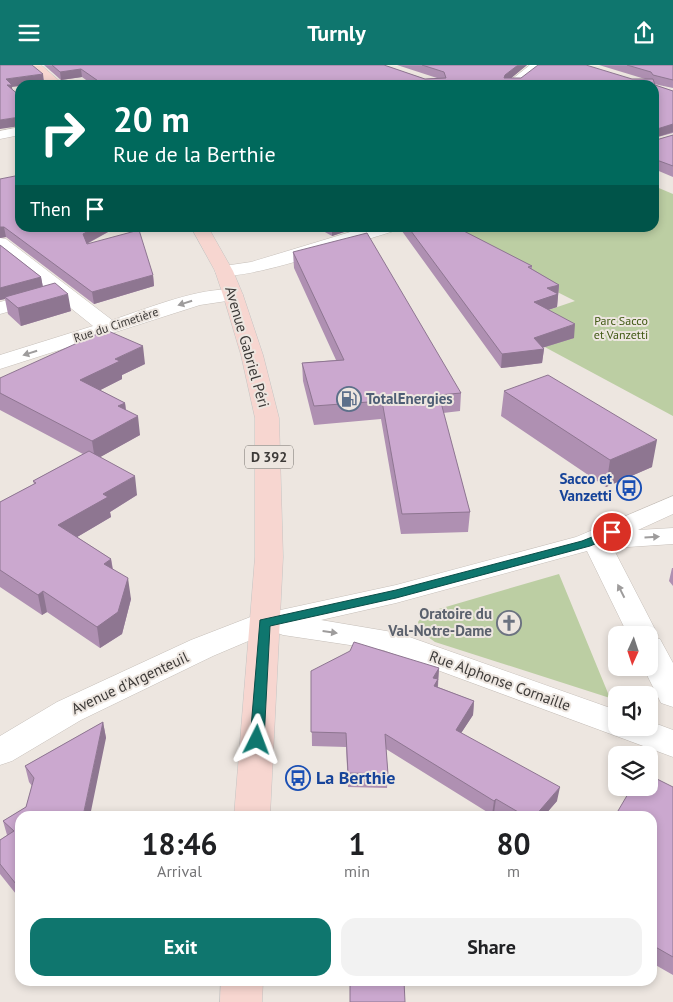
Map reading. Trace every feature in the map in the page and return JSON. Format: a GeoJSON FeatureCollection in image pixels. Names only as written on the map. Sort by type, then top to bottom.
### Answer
{"type":"FeatureCollection","features":[{"type":"Feature","properties":{"kind":"main road"},"geometry":{"type":"LineString","coordinates":[[32,65],[52,80]]}},
{"type":"Feature","properties":{"kind":"main road","name":"Avenue Gabriel Péri"},"geometry":{"type":"LineString","coordinates":[[202,232],[224,271],[233,295],[252,355],[267,417],[269,557],[264,623]]}},
{"type":"Feature","properties":{"kind":"main road","name":"D 392"},"geometry":{"type":"LineString","coordinates":[[252,811],[264,623]]}},
{"type":"Feature","properties":{"kind":"main road"},"geometry":{"type":"LineString","coordinates":[[241,1002],[242,986]]}},
{"type":"Feature","properties":{"kind":"street"},"geometry":{"type":"LineString","coordinates":[[518,80],[538,65]]}},
{"type":"Feature","properties":{"kind":"street"},"geometry":{"type":"LineString","coordinates":[[0,135],[15,132]]}},
{"type":"Feature","properties":{"kind":"street"},"geometry":{"type":"LineString","coordinates":[[224,271],[253,267],[371,232]]}},
{"type":"Feature","properties":{"kind":"street"},"geometry":{"type":"LineString","coordinates":[[0,243],[108,327]]}},
{"type":"Feature","properties":{"kind":"street"},"geometry":{"type":"LineString","coordinates":[[0,308],[62,291]]}},
{"type":"Feature","properties":{"kind":"street","name":"Rue du Cimetière"},"geometry":{"type":"LineString","coordinates":[[0,362],[198,299],[233,295]]}},
{"type":"Feature","properties":{"kind":"street"},"geometry":{"type":"LineString","coordinates":[[595,540],[673,505]]}},
{"type":"Feature","properties":{"kind":"street"},"geometry":{"type":"LineString","coordinates":[[595,540],[673,536]]}},
{"type":"Feature","properties":{"kind":"street"},"geometry":{"type":"LineString","coordinates":[[595,540],[638,626]]}},
{"type":"Feature","properties":{"kind":"street","name":"Avenue d'Argenteuil"},"geometry":{"type":"LineString","coordinates":[[0,752],[69,711],[202,648],[264,623],[396,594],[595,540]]}},
{"type":"Feature","properties":{"kind":"street","name":"Rue Alphonse Cornaille"},"geometry":{"type":"LineString","coordinates":[[264,623],[387,639],[608,720]]}},
{"type":"Feature","properties":{"kind":"street"},"geometry":{"type":"LineString","coordinates":[[658,665],[673,695]]}},
{"type":"Feature","properties":{"kind":"street"},"geometry":{"type":"LineString","coordinates":[[652,736],[673,744]]}},
{"type":"Feature","properties":{"kind":"green space","name":"Parc Sacco et Vanzetti"},"geometry":{"type":"Polygon","coordinates":[[[659,188],[673,194],[673,416],[504,325],[575,301],[439,232],[659,232],[659,188]]]}},
{"type":"Feature","properties":{"kind":"green space"},"geometry":{"type":"Polygon","coordinates":[[[559,574],[608,693],[608,697],[435,642],[421,632],[418,622],[425,613],[559,574]]]}},
{"type":"Feature","properties":{"kind":"building"},"geometry":{"type":"Polygon","coordinates":[[[0,65],[32,65],[43,74],[6,79],[12,85],[7,85],[15,92],[15,118],[0,120],[0,65]]]}},
{"type":"Feature","properties":{"kind":"building"},"geometry":{"type":"Polygon","coordinates":[[[52,65],[384,65],[425,79],[446,78],[444,72],[422,65],[518,65],[505,75],[504,78],[521,78],[538,65],[586,65],[632,79],[653,80],[97,80],[81,69],[60,72],[52,65]]]}},
{"type":"Feature","properties":{"kind":"building"},"geometry":{"type":"Polygon","coordinates":[[[627,65],[673,65],[673,80],[653,75],[651,72],[627,65]]]}},
{"type":"Feature","properties":{"kind":"building"},"geometry":{"type":"Polygon","coordinates":[[[659,86],[673,91],[673,124],[659,128],[659,86]]]}},
{"type":"Feature","properties":{"kind":"building"},"geometry":{"type":"Polygon","coordinates":[[[673,135],[673,166],[659,161],[659,139],[673,135]]]}},
{"type":"Feature","properties":{"kind":"building"},"geometry":{"type":"Polygon","coordinates":[[[15,176],[15,232],[87,232],[83,234],[87,244],[132,232],[140,232],[153,275],[92,292],[4,227],[0,227],[0,179],[15,176]]]}},
{"type":"Feature","properties":{"kind":"building"},"geometry":{"type":"Polygon","coordinates":[[[412,232],[466,232],[532,266],[528,267],[559,285],[547,288],[558,294],[534,302],[575,324],[534,338],[544,349],[502,354],[412,232]]]}},
{"type":"Feature","properties":{"kind":"building"},"geometry":{"type":"Polygon","coordinates":[[[367,233],[461,393],[439,395],[470,512],[402,514],[382,401],[314,406],[302,363],[344,360],[293,252],[367,233]]]}},
{"type":"Feature","properties":{"kind":"building"},"geometry":{"type":"Polygon","coordinates":[[[0,245],[41,277],[0,288],[0,245]]]}},
{"type":"Feature","properties":{"kind":"building"},"geometry":{"type":"Polygon","coordinates":[[[55,283],[68,294],[18,308],[5,297],[55,283]]]}},
{"type":"Feature","properties":{"kind":"building"},"geometry":{"type":"Polygon","coordinates":[[[106,330],[143,346],[115,359],[120,361],[80,380],[125,403],[118,406],[138,416],[92,441],[0,393],[0,378],[106,330]]]}},
{"type":"Feature","properties":{"kind":"building"},"geometry":{"type":"Polygon","coordinates":[[[548,375],[657,440],[610,460],[504,391],[548,375]]]}},
{"type":"Feature","properties":{"kind":"building"},"geometry":{"type":"Polygon","coordinates":[[[89,451],[135,476],[103,494],[108,497],[58,525],[111,559],[104,564],[128,578],[118,612],[97,627],[43,591],[38,595],[0,570],[0,502],[36,483],[33,481],[89,451]]]}},
{"type":"Feature","properties":{"kind":"building"},"geometry":{"type":"Polygon","coordinates":[[[354,642],[439,668],[433,678],[438,679],[434,686],[474,701],[456,730],[560,787],[539,811],[516,811],[496,799],[494,801],[385,734],[388,774],[348,773],[346,733],[311,732],[311,671],[350,651],[354,642]]]}},
{"type":"Feature","properties":{"kind":"building"},"geometry":{"type":"Polygon","coordinates":[[[103,722],[84,811],[19,811],[26,807],[34,778],[25,766],[103,722]]]}},
{"type":"Feature","properties":{"kind":"building"},"geometry":{"type":"Polygon","coordinates":[[[658,780],[673,787],[673,957],[657,948],[657,811],[618,811],[627,796],[658,796],[658,780]]]}},
{"type":"Feature","properties":{"kind":"building"},"geometry":{"type":"Polygon","coordinates":[[[15,814],[15,883],[0,864],[0,840],[14,831],[3,821],[15,814]]]}},
{"type":"Feature","properties":{"kind":"building"},"geometry":{"type":"Polygon","coordinates":[[[350,986],[404,986],[405,1002],[350,1002],[350,986]]]}},
{"type":"Feature","properties":{"kind":"place","name":"TotalEnergies"},"geometry":{"type":"Point","coordinates":[349,399]}},
{"type":"Feature","properties":{"kind":"place","name":"Sacco et Vanzetti"},"geometry":{"type":"Point","coordinates":[629,488]}},
{"type":"Feature","properties":{"kind":"place","name":"Oratoire du Val-Notre-Dame"},"geometry":{"type":"Point","coordinates":[509,623]}},
{"type":"Feature","properties":{"kind":"place","name":"La Berthie"},"geometry":{"type":"Point","coordinates":[298,778]}},
{"type":"Feature","properties":{"kind":"route"},"geometry":{"type":"LineString","coordinates":[[257,740],[264,623],[396,594],[586,543],[612,532]]}}]}
